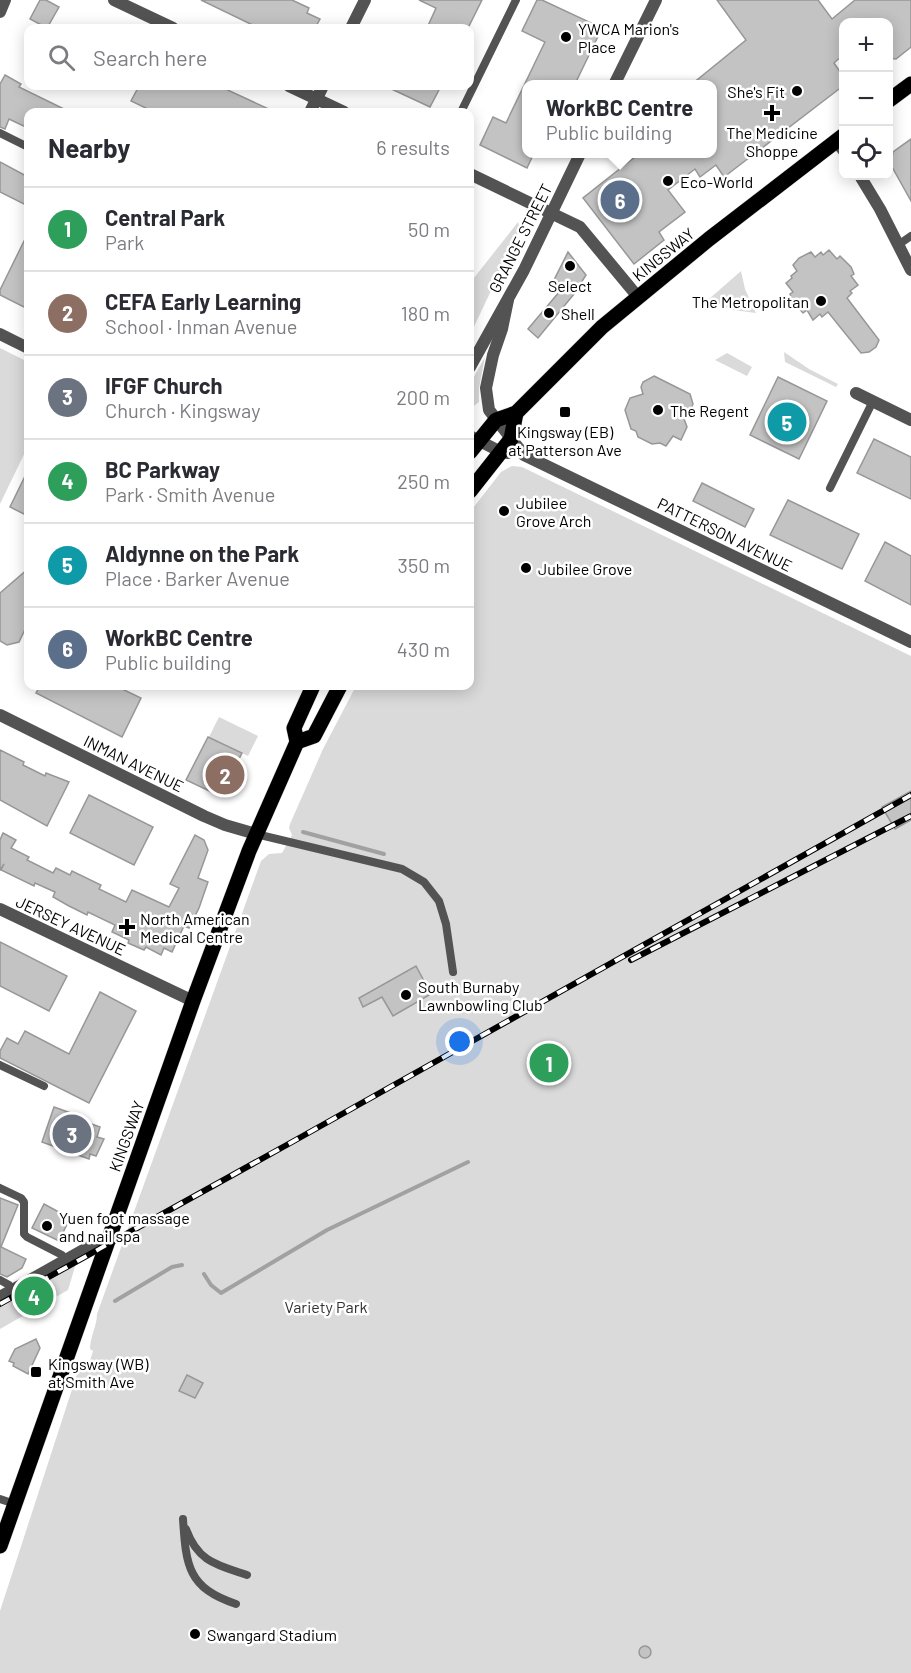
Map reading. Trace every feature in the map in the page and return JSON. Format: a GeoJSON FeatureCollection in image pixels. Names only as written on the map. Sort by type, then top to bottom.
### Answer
{"type":"FeatureCollection","features":[{"type":"Feature","properties":{"kind":"main road"},"geometry":{"type":"LineString","coordinates":[[893,97],[911,84]]}},
{"type":"Feature","properties":{"kind":"main road","name":"KINGSWAY"},"geometry":{"type":"LineString","coordinates":[[496,420],[516,413],[578,350],[638,297],[839,144]]}},
{"type":"Feature","properties":{"kind":"main road"},"geometry":{"type":"LineString","coordinates":[[474,486],[511,439],[516,413]]}},
{"type":"Feature","properties":{"kind":"main road"},"geometry":{"type":"LineString","coordinates":[[474,442],[496,420]]}},
{"type":"Feature","properties":{"kind":"main road","name":"KINGSWAY"},"geometry":{"type":"LineString","coordinates":[[0,1546],[7,1502],[110,1235],[193,1001],[256,834],[297,742],[294,728],[311,690]]}},
{"type":"Feature","properties":{"kind":"main road","name":"KINGSWAY"},"geometry":{"type":"LineString","coordinates":[[297,742],[314,736],[338,690]]}},
{"type":"Feature","properties":{"kind":"street"},"geometry":{"type":"LineString","coordinates":[[0,12],[6,0]]}},
{"type":"Feature","properties":{"kind":"street"},"geometry":{"type":"LineString","coordinates":[[114,0],[165,24]]}},
{"type":"Feature","properties":{"kind":"street"},"geometry":{"type":"LineString","coordinates":[[353,24],[365,0]]}},
{"type":"Feature","properties":{"kind":"street"},"geometry":{"type":"LineString","coordinates":[[616,80],[656,0]]}},
{"type":"Feature","properties":{"kind":"street"},"geometry":{"type":"LineString","coordinates":[[298,90],[336,108]]}},
{"type":"Feature","properties":{"kind":"street"},"geometry":{"type":"LineString","coordinates":[[312,108],[321,90]]}},
{"type":"Feature","properties":{"kind":"street","name":"GRANGE STREET"},"geometry":{"type":"LineString","coordinates":[[474,360],[508,300],[578,158]]}},
{"type":"Feature","properties":{"kind":"street"},"geometry":{"type":"LineString","coordinates":[[474,176],[580,227],[638,297]]}},
{"type":"Feature","properties":{"kind":"street"},"geometry":{"type":"LineString","coordinates":[[862,180],[911,270]]}},
{"type":"Feature","properties":{"kind":"street","name":"PATTERSON AVENUE"},"geometry":{"type":"LineString","coordinates":[[508,300],[486,388],[489,410],[524,455]]}},
{"type":"Feature","properties":{"kind":"street"},"geometry":{"type":"LineString","coordinates":[[0,334],[24,346]]}},
{"type":"Feature","properties":{"kind":"street"},"geometry":{"type":"LineString","coordinates":[[856,393],[911,420]]}},
{"type":"Feature","properties":{"kind":"street","name":"PATTERSON AVENUE"},"geometry":{"type":"LineString","coordinates":[[474,443],[501,452],[524,455],[911,642]]}},
{"type":"Feature","properties":{"kind":"street","name":"INMAN AVENUE"},"geometry":{"type":"LineString","coordinates":[[0,715],[204,816],[256,834]]}},
{"type":"Feature","properties":{"kind":"street","name":"JERSEY AVENUE"},"geometry":{"type":"LineString","coordinates":[[0,909],[193,1001]]}},
{"type":"Feature","properties":{"kind":"street"},"geometry":{"type":"LineString","coordinates":[[0,1297],[110,1235]]}},
{"type":"Feature","properties":{"kind":"lane"},"geometry":{"type":"LineString","coordinates":[[474,86],[516,0]]}},
{"type":"Feature","properties":{"kind":"lane"},"geometry":{"type":"LineString","coordinates":[[463,108],[472,90]]}},
{"type":"Feature","properties":{"kind":"lane"},"geometry":{"type":"LineString","coordinates":[[0,133],[24,145]]}},
{"type":"Feature","properties":{"kind":"lane"},"geometry":{"type":"LineString","coordinates":[[898,245],[911,236]]}},
{"type":"Feature","properties":{"kind":"lane"},"geometry":{"type":"LineString","coordinates":[[831,488],[873,401]]}},
{"type":"Feature","properties":{"kind":"lane"},"geometry":{"type":"LineString","coordinates":[[256,834],[402,869],[424,882],[439,901],[446,924],[453,972]]}},
{"type":"Feature","properties":{"kind":"lane"},"geometry":{"type":"LineString","coordinates":[[0,1065],[44,1086]]}},
{"type":"Feature","properties":{"kind":"lane"},"geometry":{"type":"LineString","coordinates":[[0,1188],[21,1198],[24,1202],[24,1234],[62,1255],[65,1261]]}},
{"type":"Feature","properties":{"kind":"lane"},"geometry":{"type":"LineString","coordinates":[[0,1280],[9,1285],[12,1290]]}},
{"type":"Feature","properties":{"kind":"lane"},"geometry":{"type":"LineString","coordinates":[[236,1604],[217,1597],[197,1583],[188,1558],[183,1519],[191,1542],[202,1556],[215,1564],[247,1575]]}},
{"type":"Feature","properties":{"kind":"green space"},"geometry":{"type":"Polygon","coordinates":[[[518,222],[520,230],[474,327],[474,278],[518,222]]]}},
{"type":"Feature","properties":{"kind":"green space"},"geometry":{"type":"Polygon","coordinates":[[[741,271],[745,289],[756,313],[733,310],[709,299],[741,271]]]}},
{"type":"Feature","properties":{"kind":"green space"},"geometry":{"type":"Polygon","coordinates":[[[0,348],[24,360],[24,454],[0,504],[0,348]]]}},
{"type":"Feature","properties":{"kind":"green space"},"geometry":{"type":"Polygon","coordinates":[[[784,352],[809,369],[838,384],[836,387],[785,362],[784,352]]]}},
{"type":"Feature","properties":{"kind":"green space"},"geometry":{"type":"Polygon","coordinates":[[[727,353],[752,367],[747,376],[715,360],[727,353]]]}},
{"type":"Feature","properties":{"kind":"green space"},"geometry":{"type":"Polygon","coordinates":[[[485,357],[479,388],[479,402],[474,406],[474,377],[485,357]]]}},
{"type":"Feature","properties":{"kind":"green space","name":"Variety Park"},"geometry":{"type":"Polygon","coordinates":[[[512,466],[522,467],[911,656],[911,1673],[0,1673],[0,1611],[78,1371],[82,1365],[89,1364],[93,1351],[90,1345],[97,1314],[261,861],[269,854],[282,853],[292,835],[290,824],[323,749],[354,690],[474,690],[474,507],[501,472],[512,466]]]}},
{"type":"Feature","properties":{"kind":"green space"},"geometry":{"type":"Polygon","coordinates":[[[219,717],[258,736],[248,756],[209,737],[219,717]]]}},
{"type":"Feature","properties":{"kind":"green space"},"geometry":{"type":"Polygon","coordinates":[[[77,1260],[68,1290],[0,1329],[0,1301],[77,1260]]]}},
{"type":"Feature","properties":{"kind":"building"},"geometry":{"type":"Polygon","coordinates":[[[40,0],[46,0],[59,7],[49,24],[39,24],[30,19],[40,0]]]}},
{"type":"Feature","properties":{"kind":"building"},"geometry":{"type":"Polygon","coordinates":[[[201,0],[292,0],[309,8],[307,13],[320,19],[317,24],[251,24],[201,0]]]}},
{"type":"Feature","properties":{"kind":"building"},"geometry":{"type":"Polygon","coordinates":[[[419,0],[482,0],[470,24],[429,24],[436,8],[419,0]]]}},
{"type":"Feature","properties":{"kind":"building"},"geometry":{"type":"Polygon","coordinates":[[[537,0],[542,0],[602,28],[577,80],[527,80],[545,42],[522,31],[537,0]]]}},
{"type":"Feature","properties":{"kind":"building"},"geometry":{"type":"Polygon","coordinates":[[[717,0],[818,0],[832,19],[855,0],[911,0],[911,47],[896,59],[893,59],[893,18],[839,18],[839,59],[834,63],[839,70],[839,89],[724,177],[716,165],[700,177],[695,169],[668,190],[685,212],[659,232],[664,240],[634,264],[583,198],[634,158],[717,158],[717,80],[697,80],[746,40],[717,0]]]}},
{"type":"Feature","properties":{"kind":"building"},"geometry":{"type":"Polygon","coordinates":[[[5,75],[21,84],[19,87],[24,90],[62,108],[24,108],[24,126],[9,119],[5,129],[0,127],[0,84],[5,75]]]}},
{"type":"Feature","properties":{"kind":"building"},"geometry":{"type":"Polygon","coordinates":[[[137,90],[228,90],[266,108],[146,108],[131,101],[137,90]]]}},
{"type":"Feature","properties":{"kind":"building"},"geometry":{"type":"Polygon","coordinates":[[[394,90],[439,90],[430,107],[394,90]]]}},
{"type":"Feature","properties":{"kind":"building"},"geometry":{"type":"Polygon","coordinates":[[[522,90],[522,158],[532,158],[527,168],[480,145],[493,117],[506,123],[522,90]]]}},
{"type":"Feature","properties":{"kind":"building"},"geometry":{"type":"Polygon","coordinates":[[[911,139],[911,201],[893,169],[893,152],[911,139]]]}},
{"type":"Feature","properties":{"kind":"building"},"geometry":{"type":"Polygon","coordinates":[[[0,162],[24,175],[24,204],[0,192],[0,162]]]}},
{"type":"Feature","properties":{"kind":"building"},"geometry":{"type":"Polygon","coordinates":[[[24,241],[24,307],[0,295],[0,290],[24,241]]]}},
{"type":"Feature","properties":{"kind":"building","name":"The Metropolitan"},"geometry":{"type":"Polygon","coordinates":[[[829,250],[837,259],[840,256],[851,267],[854,274],[851,276],[858,285],[850,291],[852,293],[847,298],[879,340],[876,347],[869,352],[861,353],[828,312],[822,317],[820,314],[813,320],[807,310],[803,313],[792,300],[790,294],[793,292],[786,283],[797,271],[793,265],[799,258],[811,252],[815,257],[829,250]]]}},
{"type":"Feature","properties":{"kind":"building"},"geometry":{"type":"Polygon","coordinates":[[[568,252],[586,275],[574,294],[538,338],[528,329],[565,285],[554,280],[568,252]]]}},
{"type":"Feature","properties":{"kind":"building","name":"The Regent"},"geometry":{"type":"Polygon","coordinates":[[[654,376],[690,394],[693,404],[690,411],[682,413],[687,427],[681,440],[673,436],[666,446],[660,443],[652,444],[638,437],[636,431],[631,429],[625,410],[630,398],[643,394],[641,387],[643,382],[654,376]]]}},
{"type":"Feature","properties":{"kind":"building"},"geometry":{"type":"Polygon","coordinates":[[[778,377],[827,401],[799,459],[750,435],[778,377]]]}},
{"type":"Feature","properties":{"kind":"building"},"geometry":{"type":"Polygon","coordinates":[[[874,439],[911,457],[911,499],[857,473],[874,439]]]}},
{"type":"Feature","properties":{"kind":"building"},"geometry":{"type":"Polygon","coordinates":[[[24,478],[24,514],[10,507],[24,478]]]}},
{"type":"Feature","properties":{"kind":"building"},"geometry":{"type":"Polygon","coordinates":[[[702,483],[754,509],[745,527],[693,501],[702,483]]]}},
{"type":"Feature","properties":{"kind":"building"},"geometry":{"type":"Polygon","coordinates":[[[788,500],[859,534],[842,569],[770,535],[788,500]]]}},
{"type":"Feature","properties":{"kind":"building"},"geometry":{"type":"Polygon","coordinates":[[[885,542],[911,556],[911,605],[865,581],[885,542]]]}},
{"type":"Feature","properties":{"kind":"building"},"geometry":{"type":"Polygon","coordinates":[[[24,572],[24,631],[19,642],[7,645],[0,641],[0,593],[24,572]]]}},
{"type":"Feature","properties":{"kind":"building"},"geometry":{"type":"Polygon","coordinates":[[[38,690],[124,690],[141,698],[122,737],[36,693],[38,690]]]}},
{"type":"Feature","properties":{"kind":"building"},"geometry":{"type":"Polygon","coordinates":[[[208,737],[242,753],[220,796],[186,780],[208,737]]]}},
{"type":"Feature","properties":{"kind":"building"},"geometry":{"type":"Polygon","coordinates":[[[0,750],[45,776],[46,773],[69,782],[47,826],[0,800],[0,750]]]}},
{"type":"Feature","properties":{"kind":"building"},"geometry":{"type":"Polygon","coordinates":[[[911,791],[911,820],[895,829],[882,807],[911,791]]]}},
{"type":"Feature","properties":{"kind":"building"},"geometry":{"type":"Polygon","coordinates":[[[89,795],[153,827],[134,865],[70,833],[89,795]]]}},
{"type":"Feature","properties":{"kind":"building"},"geometry":{"type":"Polygon","coordinates":[[[3,833],[16,840],[11,848],[29,857],[27,860],[53,873],[56,868],[70,875],[72,871],[101,885],[99,889],[126,902],[132,890],[169,907],[179,888],[170,884],[195,835],[204,840],[208,850],[198,878],[208,882],[189,928],[184,926],[172,952],[164,948],[161,955],[146,947],[144,950],[128,943],[129,940],[112,932],[115,925],[69,906],[53,897],[55,892],[35,883],[34,886],[1,870],[4,864],[0,870],[0,840],[3,833]]]}},
{"type":"Feature","properties":{"kind":"building"},"geometry":{"type":"Polygon","coordinates":[[[0,942],[67,976],[49,1011],[0,986],[0,942]]]}},
{"type":"Feature","properties":{"kind":"building","name":"South Burnaby Lawnbowling Club"},"geometry":{"type":"Polygon","coordinates":[[[416,966],[431,994],[393,1016],[382,997],[363,1007],[359,998],[416,966]]]}},
{"type":"Feature","properties":{"kind":"building"},"geometry":{"type":"Polygon","coordinates":[[[100,992],[136,1011],[89,1103],[0,1058],[0,1051],[7,1038],[18,1044],[25,1031],[69,1054],[100,992]]]}},
{"type":"Feature","properties":{"kind":"building"},"geometry":{"type":"Polygon","coordinates":[[[54,1107],[82,1117],[80,1120],[100,1127],[97,1137],[104,1139],[96,1156],[90,1154],[89,1159],[42,1142],[54,1107]]]}},
{"type":"Feature","properties":{"kind":"building"},"geometry":{"type":"Polygon","coordinates":[[[0,1198],[18,1205],[1,1247],[26,1259],[22,1268],[7,1277],[0,1274],[0,1198]]]}},
{"type":"Feature","properties":{"kind":"building"},"geometry":{"type":"Polygon","coordinates":[[[44,1204],[70,1218],[59,1241],[32,1228],[44,1204]]]}},
{"type":"Feature","properties":{"kind":"building"},"geometry":{"type":"Polygon","coordinates":[[[36,1339],[40,1348],[28,1374],[13,1366],[14,1363],[9,1361],[15,1349],[36,1339]]]}},
{"type":"Feature","properties":{"kind":"building"},"geometry":{"type":"Polygon","coordinates":[[[187,1375],[203,1383],[195,1398],[179,1391],[187,1375]]]}},
{"type":"Feature","properties":{"kind":"building"},"geometry":{"type":"Polygon","coordinates":[[[647,1646],[651,1652],[647,1658],[643,1658],[639,1650],[647,1646]]]}},
{"type":"Feature","properties":{"kind":"waterway"},"geometry":{"type":"LineString","coordinates":[[303,832],[384,854]]}},
{"type":"Feature","properties":{"kind":"waterway"},"geometry":{"type":"LineString","coordinates":[[204,1274],[211,1285],[221,1293],[327,1230],[468,1162]]}},
{"type":"Feature","properties":{"kind":"waterway"},"geometry":{"type":"LineString","coordinates":[[115,1301],[172,1267],[182,1265]]}},
{"type":"Feature","properties":{"kind":"railway"},"geometry":{"type":"LineString","coordinates":[[0,1304],[911,795]]}},
{"type":"Feature","properties":{"kind":"railway"},"geometry":{"type":"LineString","coordinates":[[631,960],[911,816]]}},
{"type":"Feature","properties":{"kind":"place","name":"YWCA Marion's Place"},"geometry":{"type":"Point","coordinates":[566,37]}},
{"type":"Feature","properties":{"kind":"place","name":"She's Fit"},"geometry":{"type":"Point","coordinates":[797,91]}},
{"type":"Feature","properties":{"kind":"place","name":"The Medicine Shoppe"},"geometry":{"type":"Point","coordinates":[772,113]}},
{"type":"Feature","properties":{"kind":"place","name":"Eco-World"},"geometry":{"type":"Point","coordinates":[668,181]}},
{"type":"Feature","properties":{"kind":"place","name":"WorkBC Centre"},"geometry":{"type":"Point","coordinates":[620,200]}},
{"type":"Feature","properties":{"kind":"place","name":"Select"},"geometry":{"type":"Point","coordinates":[570,266]}},
{"type":"Feature","properties":{"kind":"place","name":"The Metropolitan"},"geometry":{"type":"Point","coordinates":[821,301]}},
{"type":"Feature","properties":{"kind":"place","name":"Shell"},"geometry":{"type":"Point","coordinates":[549,313]}},
{"type":"Feature","properties":{"kind":"place","name":"The Regent"},"geometry":{"type":"Point","coordinates":[658,410]}},
{"type":"Feature","properties":{"kind":"place","name":"Kingsway (EB) at Patterson Ave"},"geometry":{"type":"Point","coordinates":[565,412]}},
{"type":"Feature","properties":{"kind":"place","name":"Aldynne on the Park"},"geometry":{"type":"Point","coordinates":[787,422]}},
{"type":"Feature","properties":{"kind":"place","name":"Jubilee Grove Arch"},"geometry":{"type":"Point","coordinates":[504,511]}},
{"type":"Feature","properties":{"kind":"place","name":"Jubilee Grove"},"geometry":{"type":"Point","coordinates":[526,568]}},
{"type":"Feature","properties":{"kind":"place","name":"CEFA Early Learning"},"geometry":{"type":"Point","coordinates":[225,775]}},
{"type":"Feature","properties":{"kind":"place","name":"North American Medical Centre"},"geometry":{"type":"Point","coordinates":[127,927]}},
{"type":"Feature","properties":{"kind":"place","name":"South Burnaby Lawnbowling Club"},"geometry":{"type":"Point","coordinates":[406,995]}},
{"type":"Feature","properties":{"kind":"place","name":"Central Park"},"geometry":{"type":"Point","coordinates":[549,1063]}},
{"type":"Feature","properties":{"kind":"place","name":"IFGF Church"},"geometry":{"type":"Point","coordinates":[72,1134]}},
{"type":"Feature","properties":{"kind":"place","name":"Yuen foot massage and nail spa"},"geometry":{"type":"Point","coordinates":[47,1226]}},
{"type":"Feature","properties":{"kind":"place","name":"BC Parkway"},"geometry":{"type":"Point","coordinates":[34,1296]}},
{"type":"Feature","properties":{"kind":"place","name":"Kingsway (WB) at Smith Ave"},"geometry":{"type":"Point","coordinates":[36,1372]}},
{"type":"Feature","properties":{"kind":"place","name":"Swangard Stadium"},"geometry":{"type":"Point","coordinates":[195,1634]}}]}
